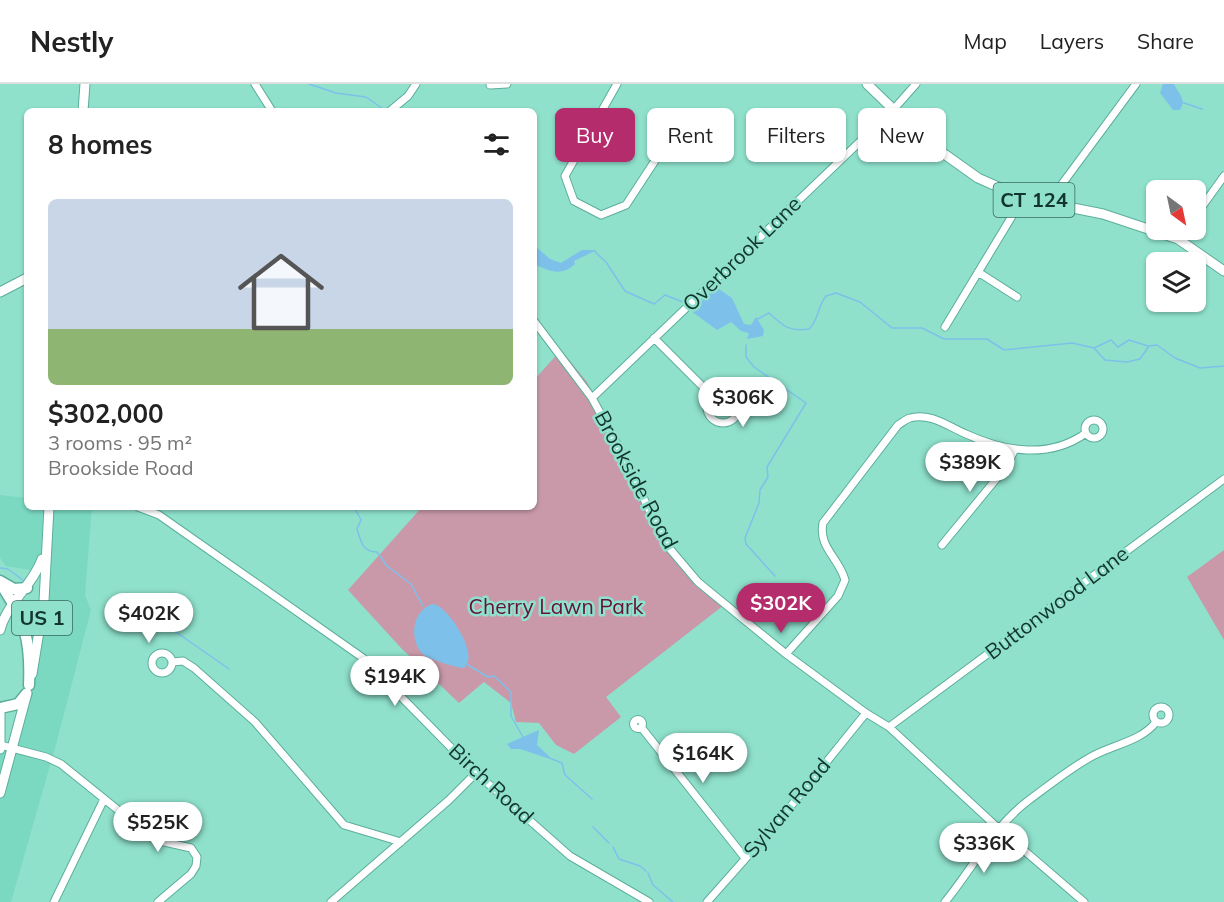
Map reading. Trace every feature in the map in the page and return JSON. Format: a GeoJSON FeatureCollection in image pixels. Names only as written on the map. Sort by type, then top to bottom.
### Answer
{"type":"FeatureCollection","features":[{"type":"Feature","properties":{"kind":"highway"},"geometry":{"type":"LineString","coordinates":[[0,582],[14,589],[27,588]]}},
{"type":"Feature","properties":{"kind":"highway"},"geometry":{"type":"LineString","coordinates":[[0,582],[14,604],[28,640],[28,689],[18,704],[0,709]]}},
{"type":"Feature","properties":{"kind":"main road"},"geometry":{"type":"LineString","coordinates":[[83,108],[85,84]]}},
{"type":"Feature","properties":{"kind":"main road","name":"CT 124"},"geometry":{"type":"LineString","coordinates":[[867,84],[890,108]]}},
{"type":"Feature","properties":{"kind":"main road","name":"CT 124"},"geometry":{"type":"LineString","coordinates":[[946,157],[978,178],[1023,198],[1103,214],[1146,228]]}},
{"type":"Feature","properties":{"kind":"main road","name":"CT 124"},"geometry":{"type":"LineString","coordinates":[[1179,240],[1224,271]]}},
{"type":"Feature","properties":{"kind":"main road"},"geometry":{"type":"LineString","coordinates":[[0,292],[24,280]]}},
{"type":"Feature","properties":{"kind":"main road","name":"US 1"},"geometry":{"type":"LineString","coordinates":[[0,792],[28,689],[42,620],[49,510]]}},
{"type":"Feature","properties":{"kind":"main road","name":"US 1"},"geometry":{"type":"LineString","coordinates":[[0,630],[14,604],[27,588],[45,551]]}},
{"type":"Feature","properties":{"kind":"main road"},"geometry":{"type":"LineString","coordinates":[[0,709],[0,750]]}},
{"type":"Feature","properties":{"kind":"street"},"geometry":{"type":"LineString","coordinates":[[255,84],[270,108]]}},
{"type":"Feature","properties":{"kind":"street"},"geometry":{"type":"LineString","coordinates":[[393,108],[408,96],[416,84]]}},
{"type":"Feature","properties":{"kind":"street"},"geometry":{"type":"LineString","coordinates":[[490,85],[507,84]]}},
{"type":"Feature","properties":{"kind":"street"},"geometry":{"type":"LineString","coordinates":[[617,84],[565,176],[574,201],[601,215],[626,205],[655,162]]}},
{"type":"Feature","properties":{"kind":"street","name":"Overbrook Lane"},"geometry":{"type":"LineString","coordinates":[[894,108],[916,84]]}},
{"type":"Feature","properties":{"kind":"street"},"geometry":{"type":"LineString","coordinates":[[1048,203],[1136,84]]}},
{"type":"Feature","properties":{"kind":"street","name":"Overbrook Lane"},"geometry":{"type":"LineString","coordinates":[[592,398],[858,142]]}},
{"type":"Feature","properties":{"kind":"street"},"geometry":{"type":"LineString","coordinates":[[1206,201],[1224,176]]}},
{"type":"Feature","properties":{"kind":"street"},"geometry":{"type":"LineString","coordinates":[[945,327],[1023,198]]}},
{"type":"Feature","properties":{"kind":"street"},"geometry":{"type":"LineString","coordinates":[[978,273],[1017,297]]}},
{"type":"Feature","properties":{"kind":"street","name":"Brookside Road"},"geometry":{"type":"LineString","coordinates":[[537,325],[592,398],[670,549],[710,593],[786,654],[866,713],[889,727],[998,828],[1084,902]]}},
{"type":"Feature","properties":{"kind":"street"},"geometry":{"type":"LineString","coordinates":[[654,338],[712,396]]}},
{"type":"Feature","properties":{"kind":"street"},"geometry":{"type":"LineString","coordinates":[[721,392],[734,396],[739,404],[735,418],[726,423],[712,419],[707,405],[712,396],[721,392]]}},
{"type":"Feature","properties":{"kind":"street"},"geometry":{"type":"LineString","coordinates":[[786,654],[838,596],[845,580],[841,567],[823,544],[820,533],[823,523],[898,425],[909,418],[931,418],[986,442],[1015,449],[1040,451],[1059,447],[1086,433]]}},
{"type":"Feature","properties":{"kind":"street"},"geometry":{"type":"LineString","coordinates":[[942,545],[1006,467],[1015,449]]}},
{"type":"Feature","properties":{"kind":"street","name":"Buttonwood Lane"},"geometry":{"type":"LineString","coordinates":[[889,727],[1224,479]]}},
{"type":"Feature","properties":{"kind":"street","name":"Birch Road"},"geometry":{"type":"LineString","coordinates":[[146,510],[159,515],[363,658],[476,773],[570,856],[649,902]]}},
{"type":"Feature","properties":{"kind":"street"},"geometry":{"type":"LineString","coordinates":[[172,662],[183,661],[194,668],[255,722],[344,825],[401,842]]}},
{"type":"Feature","properties":{"kind":"street","name":"Sylvan Road"},"geometry":{"type":"LineString","coordinates":[[708,902],[778,822],[866,713]]}},
{"type":"Feature","properties":{"kind":"street"},"geometry":{"type":"LineString","coordinates":[[945,902],[976,863],[998,828],[1028,800],[1089,758],[1147,733],[1156,722]]}},
{"type":"Feature","properties":{"kind":"street"},"geometry":{"type":"LineString","coordinates":[[641,727],[746,858]]}},
{"type":"Feature","properties":{"kind":"street"},"geometry":{"type":"LineString","coordinates":[[0,745],[61,764],[154,838],[185,845],[195,854],[197,861],[194,870],[158,902]]}},
{"type":"Feature","properties":{"kind":"street"},"geometry":{"type":"LineString","coordinates":[[331,902],[449,800],[476,773]]}},
{"type":"Feature","properties":{"kind":"street"},"geometry":{"type":"LineString","coordinates":[[54,902],[104,799]]}},
{"type":"Feature","properties":{"kind":"shaded area"},"geometry":{"type":"Polygon","coordinates":[[[0,495],[24,498],[24,510],[92,510],[85,595],[91,610],[53,756],[16,745],[47,573],[6,566],[0,558],[0,495]]]}},
{"type":"Feature","properties":{"kind":"shaded area"},"geometry":{"type":"Polygon","coordinates":[[[0,747],[51,762],[11,902],[0,902],[0,747]]]}},
{"type":"Feature","properties":{"kind":"green space","name":"Cherry Lawn Park"},"geometry":{"type":"Polygon","coordinates":[[[561,350],[587,382],[678,559],[724,605],[606,697],[621,717],[574,754],[556,745],[539,723],[516,722],[511,703],[484,682],[459,703],[401,648],[348,590],[419,510],[537,510],[537,377],[561,350]]]}},
{"type":"Feature","properties":{"kind":"green space"},"geometry":{"type":"Polygon","coordinates":[[[1224,550],[1224,640],[1187,577],[1224,550]]]}},
{"type":"Feature","properties":{"kind":"water"},"geometry":{"type":"Polygon","coordinates":[[[1163,84],[1174,84],[1183,102],[1180,110],[1173,110],[1160,93],[1163,84]]]}},
{"type":"Feature","properties":{"kind":"water"},"geometry":{"type":"Polygon","coordinates":[[[537,248],[550,259],[561,263],[582,250],[597,250],[574,261],[575,264],[570,268],[560,272],[537,265],[537,248]]]}},
{"type":"Feature","properties":{"kind":"water"},"geometry":{"type":"Polygon","coordinates":[[[716,287],[732,298],[744,324],[751,325],[756,317],[764,330],[763,336],[747,339],[749,333],[741,331],[731,322],[717,330],[691,311],[716,287]]]}},
{"type":"Feature","properties":{"kind":"water"},"geometry":{"type":"Polygon","coordinates":[[[433,604],[446,612],[460,631],[468,653],[468,662],[464,668],[431,659],[419,649],[414,634],[417,619],[420,612],[433,604]]]}},
{"type":"Feature","properties":{"kind":"water"},"geometry":{"type":"Polygon","coordinates":[[[539,730],[537,745],[553,760],[520,749],[511,749],[507,744],[539,730]]]}},
{"type":"Feature","properties":{"kind":"waterway"},"geometry":{"type":"LineString","coordinates":[[309,84],[336,93],[366,97],[382,108]]}},
{"type":"Feature","properties":{"kind":"waterway"},"geometry":{"type":"LineString","coordinates":[[1181,102],[1202,109]]}},
{"type":"Feature","properties":{"kind":"waterway"},"geometry":{"type":"LineString","coordinates":[[595,252],[606,262],[625,291],[654,304],[665,295],[688,304]]}},
{"type":"Feature","properties":{"kind":"waterway"},"geometry":{"type":"LineString","coordinates":[[756,320],[769,313],[790,328],[809,329],[815,322],[826,296],[836,293],[860,302],[892,328],[922,328],[944,339],[987,339],[1004,350],[1072,343],[1094,348],[1105,360],[1127,362],[1140,359],[1149,346],[1157,345],[1175,358],[1200,368],[1224,366]]}},
{"type":"Feature","properties":{"kind":"waterway"},"geometry":{"type":"LineString","coordinates":[[1094,348],[1111,340],[1118,347],[1129,340],[1148,346]]}},
{"type":"Feature","properties":{"kind":"waterway"},"geometry":{"type":"LineString","coordinates":[[746,345],[746,357],[754,367],[806,403],[767,467],[768,477],[760,490],[759,503],[745,538],[746,544],[775,576]]}},
{"type":"Feature","properties":{"kind":"waterway"},"geometry":{"type":"LineString","coordinates":[[356,510],[361,520],[357,529],[365,548],[377,552],[387,566],[411,584],[423,606]]}},
{"type":"Feature","properties":{"kind":"waterway"},"geometry":{"type":"LineString","coordinates":[[0,568],[8,569],[23,580]]}},
{"type":"Feature","properties":{"kind":"waterway"},"geometry":{"type":"LineString","coordinates":[[143,609],[229,669]]}},
{"type":"Feature","properties":{"kind":"waterway"},"geometry":{"type":"LineString","coordinates":[[468,665],[488,677],[494,676],[511,692],[511,716],[523,737]]}},
{"type":"Feature","properties":{"kind":"waterway"},"geometry":{"type":"LineString","coordinates":[[552,759],[562,763],[565,775],[592,799]]}},
{"type":"Feature","properties":{"kind":"waterway"},"geometry":{"type":"LineString","coordinates":[[593,827],[609,843]]}},
{"type":"Feature","properties":{"kind":"waterway"},"geometry":{"type":"LineString","coordinates":[[613,847],[619,859],[640,866],[646,871]]}},
{"type":"Feature","properties":{"kind":"waterway"},"geometry":{"type":"LineString","coordinates":[[648,873],[653,885],[673,902]]}}]}
